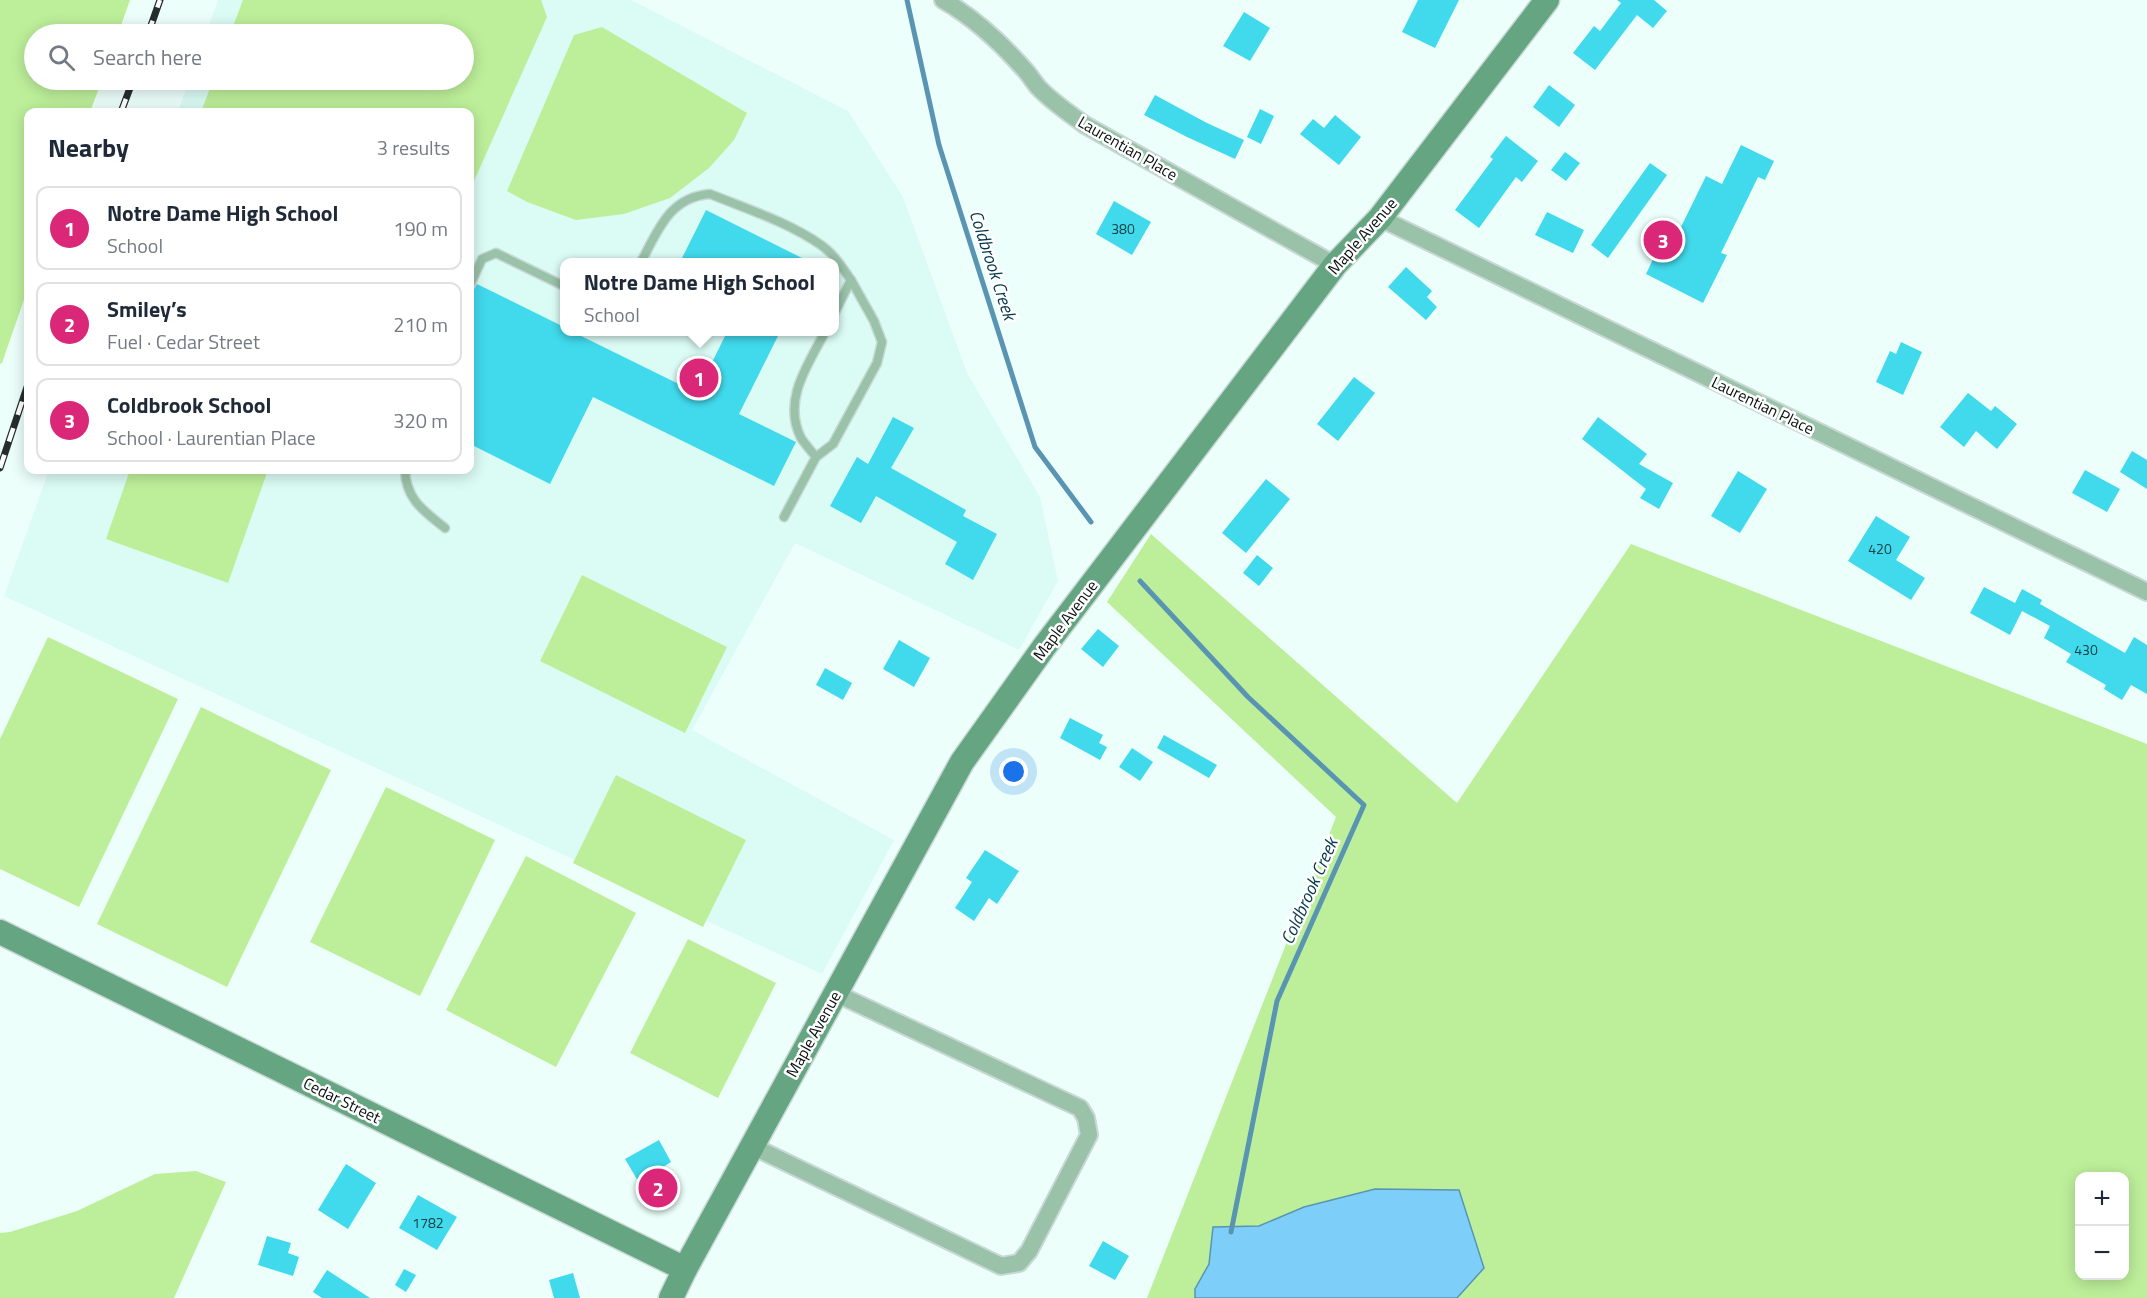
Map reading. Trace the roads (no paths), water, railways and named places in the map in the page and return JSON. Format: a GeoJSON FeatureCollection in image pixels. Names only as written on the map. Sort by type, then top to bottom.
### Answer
{"type":"FeatureCollection","features":[{"type":"Feature","properties":{"kind":"main road","name":"Maple Avenue"},"geometry":{"type":"LineString","coordinates":[[671,1298],[962,762],[1044,647],[1335,265],[1380,218],[1547,0]]}},
{"type":"Feature","properties":{"kind":"main road","name":"Cedar Street"},"geometry":{"type":"LineString","coordinates":[[0,932],[685,1269]]}},
{"type":"Feature","properties":{"kind":"street","name":"Laurentian Place"},"geometry":{"type":"LineString","coordinates":[[943,0],[973,21],[1025,69],[1053,102],[1085,126],[1335,265]]}},
{"type":"Feature","properties":{"kind":"street","name":"Laurentian Place"},"geometry":{"type":"LineString","coordinates":[[1380,218],[2147,592]]}},
{"type":"Feature","properties":{"kind":"street"},"geometry":{"type":"LineString","coordinates":[[752,1146],[1001,1266],[1019,1263],[1029,1251],[1089,1135],[1086,1118],[1080,1108],[835,993]]}},
{"type":"Feature","properties":{"kind":"lane"},"geometry":{"type":"LineString","coordinates":[[643,258],[666,217],[682,201],[710,194],[799,232],[822,245],[835,258]]}},
{"type":"Feature","properties":{"kind":"lane"},"geometry":{"type":"LineString","coordinates":[[474,277],[482,260],[496,253],[560,284]]}},
{"type":"Feature","properties":{"kind":"lane"},"geometry":{"type":"LineString","coordinates":[[784,517],[816,457],[832,444],[877,363],[882,342],[874,321],[839,262]]}},
{"type":"Feature","properties":{"kind":"lane"},"geometry":{"type":"LineString","coordinates":[[839,304],[851,280]]}},
{"type":"Feature","properties":{"kind":"lane"},"geometry":{"type":"LineString","coordinates":[[816,457],[802,439],[794,417],[796,389],[823,336]]}},
{"type":"Feature","properties":{"kind":"lane"},"geometry":{"type":"LineString","coordinates":[[405,474],[405,483],[418,506],[445,528]]}},
{"type":"Feature","properties":{"kind":"water"},"geometry":{"type":"Polygon","coordinates":[[[1375,1189],[1459,1190],[1484,1268],[1457,1298],[1195,1298],[1195,1289],[1209,1264],[1213,1227],[1259,1226],[1304,1207],[1375,1189]]]}},
{"type":"Feature","properties":{"kind":"waterway","name":"Coldbrook Creek"},"geometry":{"type":"LineString","coordinates":[[907,0],[939,145],[1035,447],[1091,522]]}},
{"type":"Feature","properties":{"kind":"waterway","name":"Coldbrook Creek"},"geometry":{"type":"LineString","coordinates":[[1140,581],[1248,697],[1364,805],[1277,1001],[1231,1232]]}},
{"type":"Feature","properties":{"kind":"railway"},"geometry":{"type":"LineString","coordinates":[[152,24],[160,0]]}},
{"type":"Feature","properties":{"kind":"railway"},"geometry":{"type":"LineString","coordinates":[[122,108],[129,90]]}},
{"type":"Feature","properties":{"kind":"railway"},"geometry":{"type":"LineString","coordinates":[[0,468],[24,396]]}},
{"type":"Feature","properties":{"kind":"place","name":"Coldbrook School"},"geometry":{"type":"Point","coordinates":[1663,240]}},
{"type":"Feature","properties":{"kind":"place","name":"Notre Dame High School"},"geometry":{"type":"Point","coordinates":[699,378]}},
{"type":"Feature","properties":{"kind":"place","name":"Smiley’s"},"geometry":{"type":"Point","coordinates":[658,1188]}}]}
